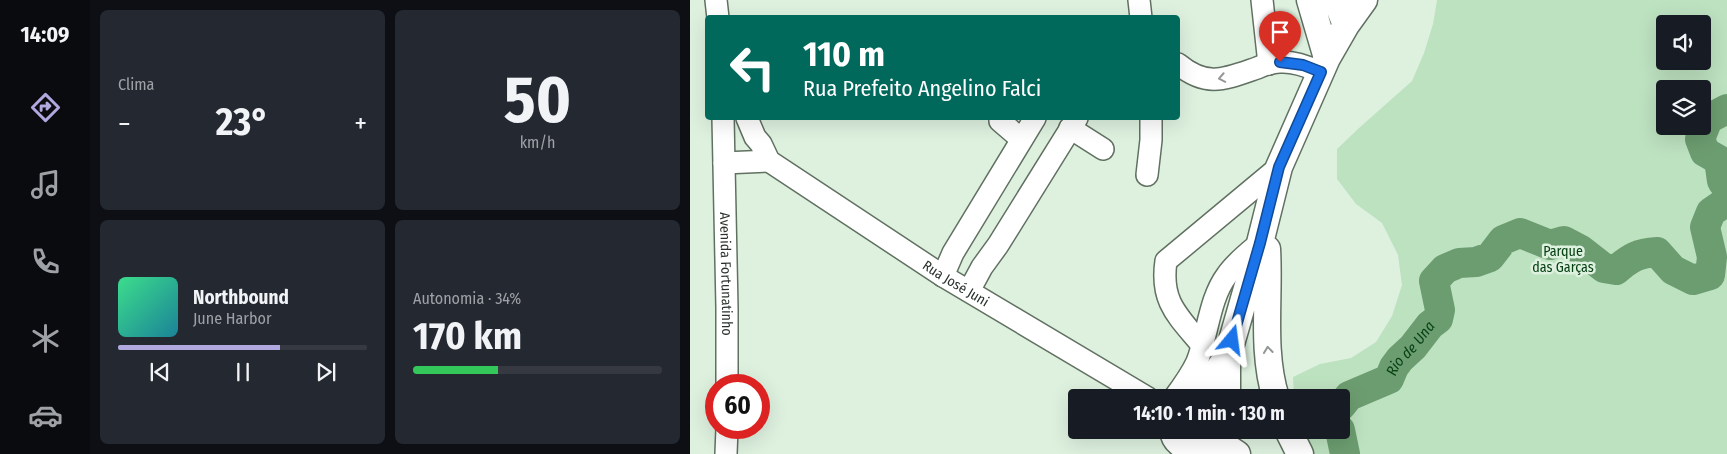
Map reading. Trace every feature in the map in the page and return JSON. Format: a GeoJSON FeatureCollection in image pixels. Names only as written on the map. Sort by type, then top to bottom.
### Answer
{"type":"FeatureCollection","features":[{"type":"Feature","properties":{"kind":"main road"},"geometry":{"type":"LineString","coordinates":[[1310,0],[1324,65]]}},
{"type":"Feature","properties":{"kind":"main road"},"geometry":{"type":"LineString","coordinates":[[1336,0],[1346,25]]}},
{"type":"Feature","properties":{"kind":"main road"},"geometry":{"type":"LineString","coordinates":[[1227,389],[1227,358],[1260,243],[1279,167],[1324,65],[1346,25],[1364,0]]}},
{"type":"Feature","properties":{"kind":"main road"},"geometry":{"type":"LineString","coordinates":[[1265,217],[1268,266],[1266,331],[1273,389]]}},
{"type":"Feature","properties":{"kind":"main road"},"geometry":{"type":"LineString","coordinates":[[1203,389],[1227,358]]}},
{"type":"Feature","properties":{"kind":"main road"},"geometry":{"type":"LineString","coordinates":[[1160,454],[1168,439]]}},
{"type":"Feature","properties":{"kind":"main road"},"geometry":{"type":"LineString","coordinates":[[1176,439],[1178,444],[1188,451],[1198,452],[1211,443],[1237,454]]}},
{"type":"Feature","properties":{"kind":"main road"},"geometry":{"type":"LineString","coordinates":[[1292,439],[1300,454]]}},
{"type":"Feature","properties":{"kind":"street"},"geometry":{"type":"LineString","coordinates":[[716,0],[718,15]]}},
{"type":"Feature","properties":{"kind":"street"},"geometry":{"type":"LineString","coordinates":[[1139,0],[1141,15]]}},
{"type":"Feature","properties":{"kind":"street"},"geometry":{"type":"LineString","coordinates":[[1151,0],[1153,15]]}},
{"type":"Feature","properties":{"kind":"street"},"geometry":{"type":"LineString","coordinates":[[1262,0],[1269,64]]}},
{"type":"Feature","properties":{"kind":"street"},"geometry":{"type":"LineString","coordinates":[[1180,65],[1199,78],[1222,80],[1280,62],[1324,65]]}},
{"type":"Feature","properties":{"kind":"street"},"geometry":{"type":"LineString","coordinates":[[724,163],[769,160],[755,137],[748,120]]}},
{"type":"Feature","properties":{"kind":"street"},"geometry":{"type":"LineString","coordinates":[[1000,120],[1021,139]]}},
{"type":"Feature","properties":{"kind":"street"},"geometry":{"type":"LineString","coordinates":[[943,276],[953,253],[1034,120]]}},
{"type":"Feature","properties":{"kind":"street"},"geometry":{"type":"LineString","coordinates":[[1147,175],[1151,120]]}},
{"type":"Feature","properties":{"kind":"street"},"geometry":{"type":"LineString","coordinates":[[723,122],[755,137]]}},
{"type":"Feature","properties":{"kind":"street","name":"Avenida Fortunatinho"},"geometry":{"type":"LineString","coordinates":[[723,122],[727,374]]}},
{"type":"Feature","properties":{"kind":"street"},"geometry":{"type":"LineString","coordinates":[[968,291],[1073,123],[1103,149]]}},
{"type":"Feature","properties":{"kind":"street","name":"Rua José Juni"},"geometry":{"type":"LineString","coordinates":[[769,160],[943,276],[1133,389]]}},
{"type":"Feature","properties":{"kind":"street"},"geometry":{"type":"LineString","coordinates":[[1202,345],[1171,308],[1164,278],[1166,262],[1279,167]]}},
{"type":"Feature","properties":{"kind":"street"},"geometry":{"type":"LineString","coordinates":[[1181,389],[1196,362],[1218,290],[1237,262],[1260,243]]}},
{"type":"Feature","properties":{"kind":"street"},"geometry":{"type":"LineString","coordinates":[[726,454],[727,439]]}},
{"type":"Feature","properties":{"kind":"green space","name":"Parque das Garças"},"geometry":{"type":"Polygon","coordinates":[[[1437,0],[1727,0],[1727,454],[1314,454],[1306,439],[1350,439],[1350,389],[1294,389],[1293,377],[1320,364],[1351,358],[1376,342],[1392,316],[1402,285],[1398,255],[1382,223],[1356,204],[1337,179],[1337,149],[1412,81],[1424,53],[1433,24],[1437,0]]]}},
{"type":"Feature","properties":{"kind":"waterway","name":"Rio de Una"},"geometry":{"type":"LineString","coordinates":[[1727,109],[1708,119],[1700,139],[1705,152],[1719,160],[1722,181],[1727,188]]}},
{"type":"Feature","properties":{"kind":"waterway","name":"Rio de Una"},"geometry":{"type":"LineString","coordinates":[[1350,396],[1389,379],[1400,359],[1413,347],[1430,325],[1438,319],[1440,310],[1434,281],[1445,269],[1459,263],[1476,262],[1490,257],[1503,240],[1520,233],[1550,245],[1564,241],[1581,250],[1604,268],[1616,270],[1635,257],[1657,252],[1673,270],[1693,280],[1710,275],[1712,257],[1705,227],[1711,212],[1727,201]]}},
{"type":"Feature","properties":{"kind":"waterway","name":"Rio de Una"},"geometry":{"type":"LineString","coordinates":[[1342,439],[1345,454]]}},
{"type":"Feature","properties":{"kind":"route"},"geometry":{"type":"LineString","coordinates":[[1232,340],[1260,243],[1279,167],[1321,72],[1303,65],[1280,62]]}}]}
